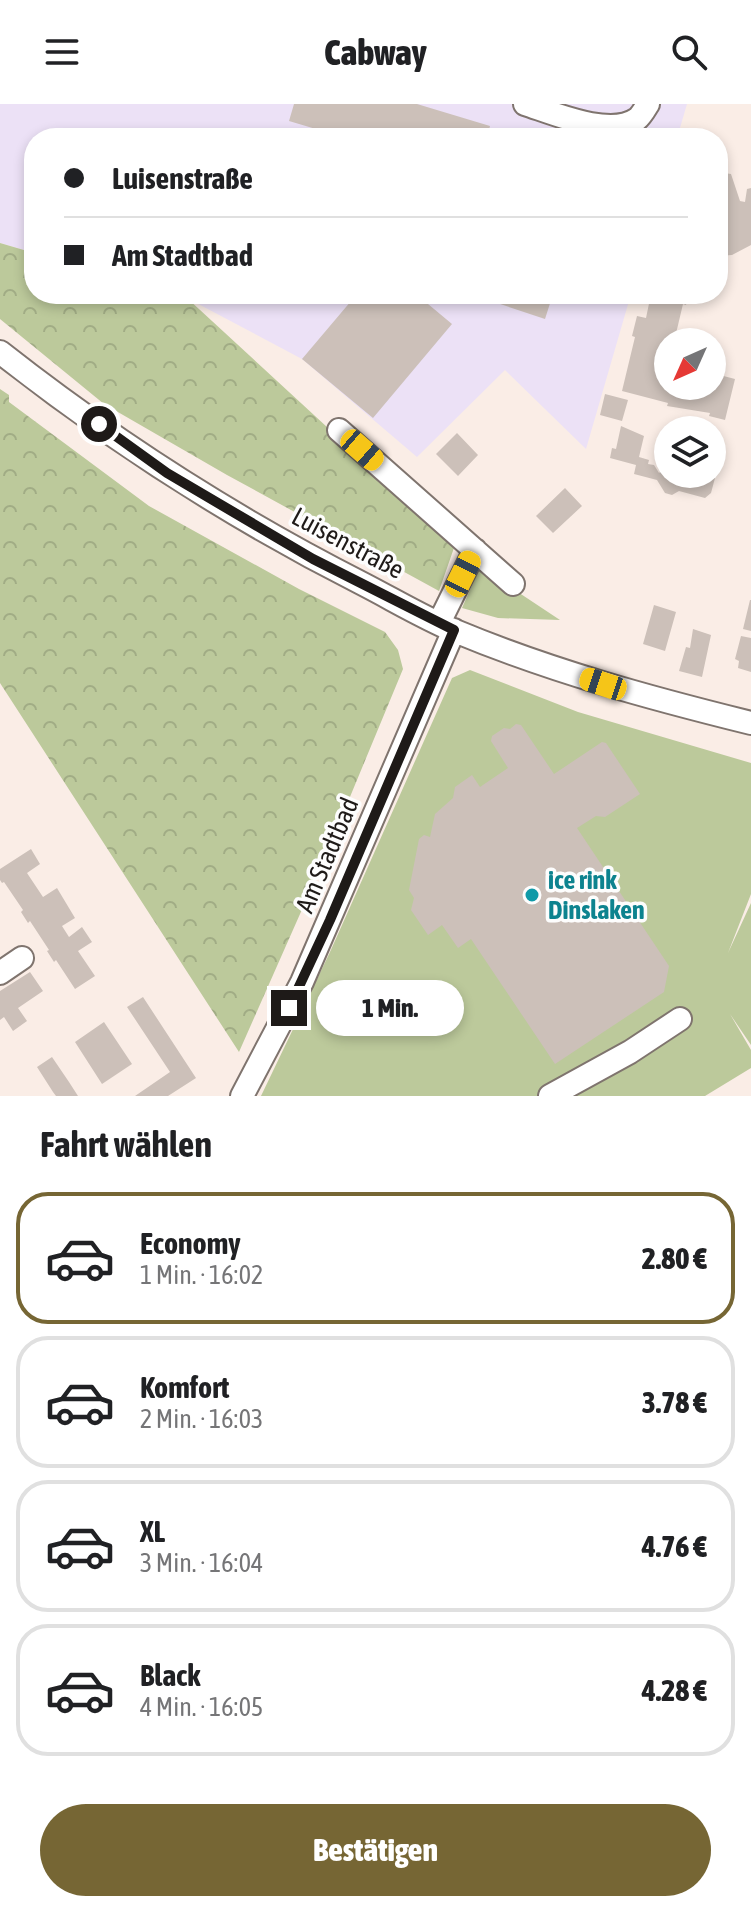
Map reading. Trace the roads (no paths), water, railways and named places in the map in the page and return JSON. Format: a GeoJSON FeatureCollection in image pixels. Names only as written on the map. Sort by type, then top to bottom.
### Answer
{"type":"FeatureCollection","features":[{"type":"Feature","properties":{"kind":"street"},"geometry":{"type":"LineString","coordinates":[[525,104],[585,123],[616,127],[637,119],[648,104]]}},
{"type":"Feature","properties":{"kind":"street","name":"Luisenstraße"},"geometry":{"type":"LineString","coordinates":[[0,352],[167,473],[313,559],[446,627],[558,670],[626,692],[751,723]]}},
{"type":"Feature","properties":{"kind":"street"},"geometry":{"type":"LineString","coordinates":[[339,430],[513,584]]}},
{"type":"Feature","properties":{"kind":"street","name":"Am Stadtbad"},"geometry":{"type":"LineString","coordinates":[[242,1096],[314,957],[475,550]]}},
{"type":"Feature","properties":{"kind":"street"},"geometry":{"type":"LineString","coordinates":[[0,973],[22,958]]}},
{"type":"Feature","properties":{"kind":"street"},"geometry":{"type":"LineString","coordinates":[[550,1096],[630,1052],[680,1019]]}},
{"type":"Feature","properties":{"kind":"place","name":"ice rink Dinslaken"},"geometry":{"type":"Point","coordinates":[532,895]}}]}
